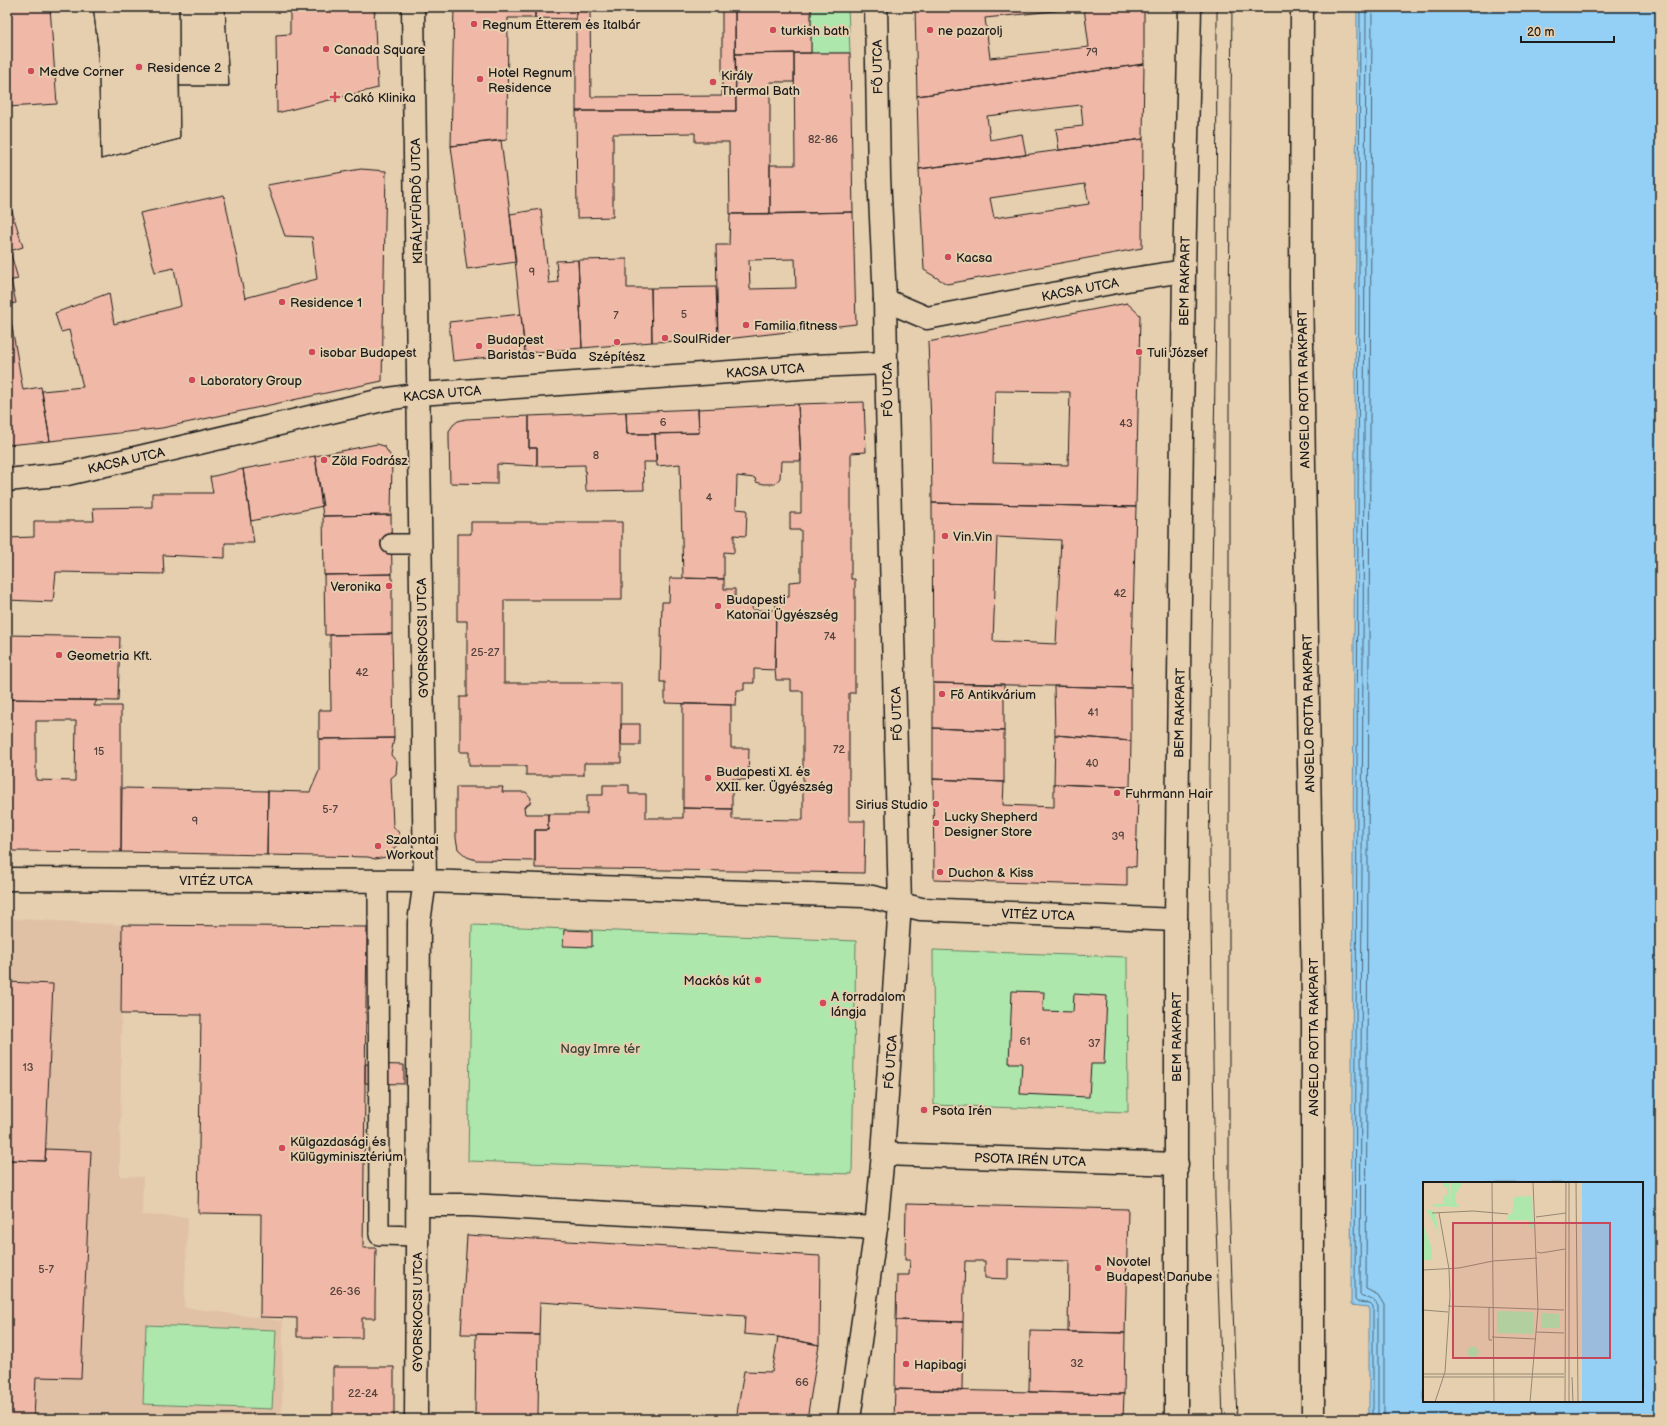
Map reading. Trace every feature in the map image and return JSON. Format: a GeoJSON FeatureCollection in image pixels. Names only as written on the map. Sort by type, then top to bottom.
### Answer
{"type":"FeatureCollection","features":[{"type":"Feature","properties":{"kind":"street","name":"KIRÁLYFÜRDŐ UTCA"},"geometry":{"type":"LineString","coordinates":[[413,7],[419,394]]}},
{"type":"Feature","properties":{"kind":"street","name":"FŐ UTCA"},"geometry":{"type":"LineString","coordinates":[[849,1419],[876,1228],[883,1154],[900,904],[876,7]]}},
{"type":"Feature","properties":{"kind":"street","name":"BEM RAKPART"},"geometry":{"type":"LineString","coordinates":[[1176,1419],[1176,920],[1184,271],[1190,7]]}},
{"type":"Feature","properties":{"kind":"street","name":"ANGELO ROTTA RAKPART"},"geometry":{"type":"LineString","coordinates":[[1302,7],[1301,286],[1314,1002],[1313,1419]]}},
{"type":"Feature","properties":{"kind":"street","name":"KACSA UTCA"},"geometry":{"type":"LineString","coordinates":[[885,300],[927,318],[1132,279],[1184,271]]}},
{"type":"Feature","properties":{"kind":"street","name":"KACSA UTCA"},"geometry":{"type":"LineString","coordinates":[[7,480],[67,474],[382,400],[419,394],[814,366],[886,363]]}},
{"type":"Feature","properties":{"kind":"street","name":"GYORSKOCSI UTCA"},"geometry":{"type":"LineString","coordinates":[[419,394],[426,881]]}},
{"type":"Feature","properties":{"kind":"street","name":"VITÉZ UTCA"},"geometry":{"type":"LineString","coordinates":[[7,879],[426,881]]}},
{"type":"Feature","properties":{"kind":"street"},"geometry":{"type":"LineString","coordinates":[[876,1228],[469,1205],[418,1205],[420,922],[426,881],[867,896],[900,904]]}},
{"type":"Feature","properties":{"kind":"street","name":"VITÉZ UTCA"},"geometry":{"type":"LineString","coordinates":[[900,904],[921,909],[1176,920]]}},
{"type":"Feature","properties":{"kind":"street","name":"PSOTA IRÉN UTCA"},"geometry":{"type":"LineString","coordinates":[[883,1154],[1177,1164]]}},
{"type":"Feature","properties":{"kind":"street","name":"GYORSKOCSI UTCA"},"geometry":{"type":"LineString","coordinates":[[416,1419],[418,1205]]}},
{"type":"Feature","properties":{"kind":"lane"},"geometry":{"type":"LineString","coordinates":[[391,544],[421,544]]}},
{"type":"Feature","properties":{"kind":"lane"},"geometry":{"type":"LineString","coordinates":[[378,881],[371,1235],[418,1236]]}},
{"type":"Feature","properties":{"kind":"shaded area"},"geometry":{"type":"Polygon","coordinates":[[[7,918],[122,925],[120,1176],[143,1177],[142,1215],[188,1217],[184,1307],[283,1321],[282,1419],[7,1419],[7,918]]]}},
{"type":"Feature","properties":{"kind":"green space"},"geometry":{"type":"Polygon","coordinates":[[[811,7],[848,7],[850,53],[811,53],[811,7]]]}},
{"type":"Feature","properties":{"kind":"green space","name":"Nagy Imre tér"},"geometry":{"type":"Polygon","coordinates":[[[472,925],[856,941],[852,1174],[468,1161],[472,925]]]}},
{"type":"Feature","properties":{"kind":"green space"},"geometry":{"type":"Polygon","coordinates":[[[933,950],[1127,957],[1128,1112],[934,1105],[933,950]]]}},
{"type":"Feature","properties":{"kind":"green space"},"geometry":{"type":"Polygon","coordinates":[[[146,1325],[276,1330],[272,1409],[143,1404],[146,1325]]]}},
{"type":"Feature","properties":{"kind":"water"},"geometry":{"type":"Polygon","coordinates":[[[1357,7],[1660,7],[1660,1419],[1369,1419],[1369,1307],[1351,1305],[1357,7]]]}},
{"type":"Feature","properties":{"kind":"building","name":"Medve Corner"},"geometry":{"type":"Polygon","coordinates":[[[7,7],[50,7],[57,104],[7,107],[7,7]]]}},
{"type":"Feature","properties":{"kind":"building","name":"Residence 2"},"geometry":{"type":"Polygon","coordinates":[[[93,7],[179,7],[180,139],[101,159],[98,47],[93,7]]]}},
{"type":"Feature","properties":{"kind":"building","name":"Residence 2"},"geometry":{"type":"Polygon","coordinates":[[[93,7],[225,7],[229,86],[179,86],[180,139],[101,159],[98,47],[93,7]]]}},
{"type":"Feature","properties":{"kind":"building"},"geometry":{"type":"Polygon","coordinates":[[[179,7],[225,7],[229,86],[179,86],[179,7]]]}},
{"type":"Feature","properties":{"kind":"building","name":"Canada Square"},"geometry":{"type":"Polygon","coordinates":[[[290,7],[374,7],[378,88],[277,113],[276,35],[290,34],[290,7]]]}},
{"type":"Feature","properties":{"kind":"building","name":"Hotel Regnum Residence"},"geometry":{"type":"Polygon","coordinates":[[[454,7],[535,7],[535,18],[508,18],[507,140],[451,146],[454,7]]]}},
{"type":"Feature","properties":{"kind":"building"},"geometry":{"type":"Polygon","coordinates":[[[535,7],[576,7],[576,19],[535,18],[535,7]]]}},
{"type":"Feature","properties":{"kind":"building"},"geometry":{"type":"Polygon","coordinates":[[[576,7],[590,7],[591,97],[722,96],[722,7],[735,7],[736,111],[576,111],[576,7]]]}},
{"type":"Feature","properties":{"kind":"building","name":"turkish bath"},"geometry":{"type":"Polygon","coordinates":[[[735,7],[811,7],[811,53],[735,54],[735,7]]]}},
{"type":"Feature","properties":{"kind":"building"},"geometry":{"type":"Polygon","coordinates":[[[915,7],[1144,7],[1144,64],[917,96],[915,7]],[[1084,8],[985,18],[990,58],[1089,47],[1084,8]]]}},
{"type":"Feature","properties":{"kind":"building"},"geometry":{"type":"Polygon","coordinates":[[[794,53],[794,82],[770,82],[770,214],[730,214],[729,142],[695,142],[695,133],[613,134],[613,217],[577,218],[576,111],[736,111],[735,54],[794,53]]]}},
{"type":"Feature","properties":{"kind":"building"},"geometry":{"type":"Polygon","coordinates":[[[794,53],[850,53],[853,212],[770,214],[770,165],[795,165],[794,53]]]}},
{"type":"Feature","properties":{"kind":"building"},"geometry":{"type":"Polygon","coordinates":[[[1144,64],[1143,139],[1059,150],[1056,129],[1083,126],[1081,105],[987,116],[990,140],[1022,134],[1026,155],[919,169],[917,96],[1144,64]]]}},
{"type":"Feature","properties":{"kind":"building"},"geometry":{"type":"Polygon","coordinates":[[[1143,139],[1142,248],[947,284],[924,270],[919,169],[1143,139]],[[1085,184],[990,198],[994,218],[1089,204],[1085,184]]]}},
{"type":"Feature","properties":{"kind":"building"},"geometry":{"type":"Polygon","coordinates":[[[501,140],[516,262],[467,269],[451,146],[501,140]]]}},
{"type":"Feature","properties":{"kind":"building","name":"Residence 1"},"geometry":{"type":"Polygon","coordinates":[[[361,169],[386,171],[382,381],[162,428],[50,441],[42,391],[83,387],[69,330],[61,332],[55,313],[109,293],[114,324],[181,306],[174,268],[155,272],[140,213],[224,195],[245,298],[317,279],[312,237],[285,236],[267,185],[361,169]]]}},
{"type":"Feature","properties":{"kind":"building"},"geometry":{"type":"Polygon","coordinates":[[[11,208],[23,247],[10,251],[18,279],[7,281],[7,209],[11,208]]]}},
{"type":"Feature","properties":{"kind":"building"},"geometry":{"type":"Polygon","coordinates":[[[541,209],[549,283],[558,282],[556,261],[578,260],[582,348],[525,353],[510,214],[541,209]]]}},
{"type":"Feature","properties":{"kind":"building"},"geometry":{"type":"Polygon","coordinates":[[[853,212],[856,324],[718,340],[716,245],[729,245],[730,214],[853,212]],[[795,259],[749,260],[750,289],[796,288],[795,259]]]}},
{"type":"Feature","properties":{"kind":"building"},"geometry":{"type":"Polygon","coordinates":[[[627,259],[627,288],[651,288],[652,342],[582,348],[578,260],[627,259]]]}},
{"type":"Feature","properties":{"kind":"building"},"geometry":{"type":"Polygon","coordinates":[[[11,280],[16,303],[8,304],[23,390],[41,387],[50,441],[7,445],[7,281],[11,280]]]}},
{"type":"Feature","properties":{"kind":"building"},"geometry":{"type":"Polygon","coordinates":[[[716,287],[718,340],[652,342],[651,288],[716,287]]]}},
{"type":"Feature","properties":{"kind":"building"},"geometry":{"type":"Polygon","coordinates":[[[1127,303],[1140,315],[1136,507],[932,503],[928,342],[1127,303]],[[995,391],[993,463],[1068,465],[1070,392],[995,391]]]}},
{"type":"Feature","properties":{"kind":"building"},"geometry":{"type":"Polygon","coordinates":[[[521,314],[525,353],[453,361],[449,322],[521,314]]]}},
{"type":"Feature","properties":{"kind":"building"},"geometry":{"type":"Polygon","coordinates":[[[864,402],[866,452],[851,453],[851,579],[855,579],[855,693],[849,693],[849,821],[865,821],[864,873],[535,868],[535,830],[548,830],[548,814],[587,814],[587,795],[603,795],[603,785],[629,785],[629,794],[646,794],[646,818],[683,818],[683,808],[732,809],[732,819],[803,820],[803,691],[791,691],[791,680],[776,680],[775,670],[776,597],[789,597],[789,582],[801,581],[801,530],[790,530],[790,513],[801,513],[801,461],[798,404],[864,402]]]}},
{"type":"Feature","properties":{"kind":"building"},"geometry":{"type":"Polygon","coordinates":[[[798,404],[801,461],[781,461],[780,478],[775,484],[764,484],[756,482],[755,478],[737,476],[736,509],[747,510],[746,536],[734,535],[734,553],[724,552],[724,579],[683,578],[680,464],[657,466],[655,434],[699,433],[698,409],[798,404]]]}},
{"type":"Feature","properties":{"kind":"building"},"geometry":{"type":"Polygon","coordinates":[[[698,409],[699,433],[627,434],[626,412],[698,409]]]}},
{"type":"Feature","properties":{"kind":"building"},"geometry":{"type":"Polygon","coordinates":[[[626,412],[627,434],[655,434],[656,462],[643,462],[644,490],[586,491],[585,465],[537,466],[537,448],[529,448],[529,416],[626,412]]]}},
{"type":"Feature","properties":{"kind":"building"},"geometry":{"type":"Polygon","coordinates":[[[529,416],[529,448],[537,448],[537,466],[497,464],[497,484],[450,483],[449,431],[453,425],[458,421],[466,419],[529,416]]]}},
{"type":"Feature","properties":{"kind":"building"},"geometry":{"type":"Polygon","coordinates":[[[377,444],[384,446],[392,458],[391,515],[323,516],[315,456],[377,444]]]}},
{"type":"Feature","properties":{"kind":"building"},"geometry":{"type":"Polygon","coordinates":[[[315,456],[323,506],[251,521],[243,469],[315,456]]]}},
{"type":"Feature","properties":{"kind":"building"},"geometry":{"type":"Polygon","coordinates":[[[243,469],[254,543],[225,543],[225,558],[163,555],[164,574],[56,572],[53,602],[7,600],[7,538],[34,537],[34,521],[94,521],[93,508],[152,507],[152,493],[213,493],[210,477],[243,469]]]}},
{"type":"Feature","properties":{"kind":"building"},"geometry":{"type":"Polygon","coordinates":[[[932,503],[1136,507],[1131,688],[933,683],[932,503]],[[997,537],[993,641],[1056,644],[1061,540],[997,537]]]}},
{"type":"Feature","properties":{"kind":"building"},"geometry":{"type":"Polygon","coordinates":[[[391,515],[392,574],[324,575],[323,516],[391,515]]]}},
{"type":"Feature","properties":{"kind":"building"},"geometry":{"type":"Polygon","coordinates":[[[471,522],[622,522],[622,600],[504,600],[504,683],[621,683],[621,763],[584,763],[584,775],[526,775],[526,766],[469,766],[469,752],[460,752],[460,697],[467,697],[467,621],[457,621],[457,534],[471,534],[471,522]]]}},
{"type":"Feature","properties":{"kind":"building"},"geometry":{"type":"Polygon","coordinates":[[[392,574],[392,634],[325,635],[324,575],[392,574]]]}},
{"type":"Feature","properties":{"kind":"building"},"geometry":{"type":"Polygon","coordinates":[[[670,578],[724,579],[724,589],[735,589],[735,600],[753,600],[752,610],[776,610],[775,670],[754,669],[754,683],[744,683],[744,690],[737,690],[736,705],[665,703],[665,682],[660,682],[662,602],[669,602],[670,578]]]}},
{"type":"Feature","properties":{"kind":"building"},"geometry":{"type":"Polygon","coordinates":[[[392,634],[394,738],[319,739],[319,710],[331,710],[330,635],[392,634]]]}},
{"type":"Feature","properties":{"kind":"building"},"geometry":{"type":"Polygon","coordinates":[[[7,635],[120,637],[118,701],[7,699],[7,635]]]}},
{"type":"Feature","properties":{"kind":"building"},"geometry":{"type":"Polygon","coordinates":[[[933,683],[1004,684],[1004,731],[933,728],[933,683]]]}},
{"type":"Feature","properties":{"kind":"building"},"geometry":{"type":"Polygon","coordinates":[[[1054,686],[1131,688],[1131,741],[1055,735],[1054,686]]]}},
{"type":"Feature","properties":{"kind":"building"},"geometry":{"type":"Polygon","coordinates":[[[7,699],[97,700],[94,706],[121,706],[121,852],[12,851],[7,846],[7,699]],[[36,721],[36,780],[75,781],[76,721],[36,721]]]}},
{"type":"Feature","properties":{"kind":"building"},"geometry":{"type":"Polygon","coordinates":[[[683,704],[731,705],[731,748],[749,748],[748,780],[732,779],[732,809],[683,808],[683,704]]]}},
{"type":"Feature","properties":{"kind":"building"},"geometry":{"type":"Polygon","coordinates":[[[621,724],[640,724],[640,745],[621,745],[621,724]]]}},
{"type":"Feature","properties":{"kind":"building"},"geometry":{"type":"Polygon","coordinates":[[[933,728],[1004,731],[1004,782],[933,779],[933,728]]]}},
{"type":"Feature","properties":{"kind":"building"},"geometry":{"type":"Polygon","coordinates":[[[1055,735],[1131,741],[1130,787],[1054,784],[1055,735]]]}},
{"type":"Feature","properties":{"kind":"building"},"geometry":{"type":"Polygon","coordinates":[[[394,738],[391,755],[397,762],[396,774],[391,778],[393,826],[399,833],[398,844],[386,857],[375,859],[368,857],[267,855],[268,791],[310,792],[319,771],[319,739],[394,738]]]}},
{"type":"Feature","properties":{"kind":"building"},"geometry":{"type":"Polygon","coordinates":[[[933,779],[1004,782],[1003,805],[1054,807],[1054,784],[1130,787],[1130,795],[1138,795],[1136,867],[1127,866],[1127,886],[934,880],[933,779]]]}},
{"type":"Feature","properties":{"kind":"building"},"geometry":{"type":"Polygon","coordinates":[[[456,787],[503,787],[502,792],[526,792],[531,798],[530,803],[524,807],[525,814],[548,814],[548,830],[535,830],[535,861],[476,860],[467,857],[458,849],[456,838],[456,787]]]}},
{"type":"Feature","properties":{"kind":"building"},"geometry":{"type":"Polygon","coordinates":[[[122,788],[268,791],[267,855],[121,852],[122,788]]]}},
{"type":"Feature","properties":{"kind":"building","name":"Külgazdasági és Külügyminisztérium"},"geometry":{"type":"Polygon","coordinates":[[[122,925],[367,927],[363,1248],[376,1248],[375,1318],[362,1318],[362,1338],[297,1337],[297,1318],[260,1317],[261,1214],[198,1213],[201,1015],[121,1014],[122,925]]]}},
{"type":"Feature","properties":{"kind":"building"},"geometry":{"type":"Polygon","coordinates":[[[564,930],[592,931],[592,947],[563,946],[564,930]]]}},
{"type":"Feature","properties":{"kind":"building"},"geometry":{"type":"Polygon","coordinates":[[[7,982],[53,984],[45,1161],[7,1160],[7,982]]]}},
{"type":"Feature","properties":{"kind":"building"},"geometry":{"type":"Polygon","coordinates":[[[1012,991],[1044,992],[1043,1011],[1073,1012],[1074,994],[1107,996],[1104,1064],[1091,1064],[1089,1097],[1020,1094],[1022,1063],[1009,1063],[1012,991]]]}},
{"type":"Feature","properties":{"kind":"building"},"geometry":{"type":"Polygon","coordinates":[[[365,1064],[404,1065],[404,1084],[365,1083],[365,1064]]]}},
{"type":"Feature","properties":{"kind":"building"},"geometry":{"type":"Polygon","coordinates":[[[46,1149],[91,1151],[81,1378],[36,1377],[34,1419],[7,1419],[7,1160],[45,1161],[46,1149]]]}},
{"type":"Feature","properties":{"kind":"building","name":"Novotel Budapest Danube"},"geometry":{"type":"Polygon","coordinates":[[[906,1204],[1128,1209],[1125,1333],[1068,1332],[1069,1261],[1008,1259],[1008,1279],[985,1278],[985,1261],[965,1261],[963,1322],[896,1320],[897,1275],[909,1275],[910,1260],[905,1260],[906,1204]]]}},
{"type":"Feature","properties":{"kind":"building"},"geometry":{"type":"Polygon","coordinates":[[[467,1235],[820,1256],[819,1345],[778,1337],[744,1334],[745,1316],[540,1302],[539,1335],[461,1334],[467,1235]]]}},
{"type":"Feature","properties":{"kind":"building"},"geometry":{"type":"Polygon","coordinates":[[[896,1320],[963,1322],[962,1391],[895,1389],[896,1320]]]}},
{"type":"Feature","properties":{"kind":"building"},"geometry":{"type":"Polygon","coordinates":[[[1030,1331],[1125,1333],[1124,1394],[1029,1392],[1030,1331]]]}},
{"type":"Feature","properties":{"kind":"building"},"geometry":{"type":"Polygon","coordinates":[[[476,1334],[539,1335],[538,1419],[475,1419],[476,1334]]]}},
{"type":"Feature","properties":{"kind":"building"},"geometry":{"type":"Polygon","coordinates":[[[778,1337],[819,1345],[807,1419],[736,1419],[744,1371],[772,1372],[778,1337]]]}},
{"type":"Feature","properties":{"kind":"building"},"geometry":{"type":"Polygon","coordinates":[[[333,1367],[394,1367],[394,1419],[333,1419],[333,1367]]]}},
{"type":"Feature","properties":{"kind":"building"},"geometry":{"type":"Polygon","coordinates":[[[895,1389],[1124,1394],[1123,1419],[894,1419],[895,1389]]]}},
{"type":"Feature","properties":{"kind":"tram line"},"geometry":{"type":"LineString","coordinates":[[1217,7],[1216,309],[1209,779],[1215,1198],[1223,1419]]}},
{"type":"Feature","properties":{"kind":"tram line"},"geometry":{"type":"LineString","coordinates":[[1232,7],[1229,309],[1229,1198],[1237,1419]]}},
{"type":"Feature","properties":{"kind":"place","name":"Regnum Étterem és Italbár"},"geometry":{"type":"Point","coordinates":[474,24]}},
{"type":"Feature","properties":{"kind":"place","name":"turkish bath"},"geometry":{"type":"Point","coordinates":[773,30]}},
{"type":"Feature","properties":{"kind":"place","name":"ne pazarolj"},"geometry":{"type":"Point","coordinates":[930,30]}},
{"type":"Feature","properties":{"kind":"place","name":"Canada Square"},"geometry":{"type":"Point","coordinates":[326,49]}},
{"type":"Feature","properties":{"kind":"place","name":"Residence 2"},"geometry":{"type":"Point","coordinates":[139,67]}},
{"type":"Feature","properties":{"kind":"place","name":"Medve Corner"},"geometry":{"type":"Point","coordinates":[31,71]}},
{"type":"Feature","properties":{"kind":"place","name":"Hotel Regnum Residence"},"geometry":{"type":"Point","coordinates":[480,79]}},
{"type":"Feature","properties":{"kind":"place","name":"Király Thermal Bath"},"geometry":{"type":"Point","coordinates":[713,82]}},
{"type":"Feature","properties":{"kind":"place","name":"Cakó Klinika"},"geometry":{"type":"Point","coordinates":[335,97]}},
{"type":"Feature","properties":{"kind":"place","name":"Kacsa"},"geometry":{"type":"Point","coordinates":[948,257]}},
{"type":"Feature","properties":{"kind":"place","name":"Residence 1"},"geometry":{"type":"Point","coordinates":[282,302]}},
{"type":"Feature","properties":{"kind":"place","name":"Familia fitness"},"geometry":{"type":"Point","coordinates":[746,325]}},
{"type":"Feature","properties":{"kind":"place","name":"SoulRider"},"geometry":{"type":"Point","coordinates":[665,338]}},
{"type":"Feature","properties":{"kind":"place","name":"Szépítész"},"geometry":{"type":"Point","coordinates":[617,342]}},
{"type":"Feature","properties":{"kind":"place","name":"Budapest Baristas - Buda"},"geometry":{"type":"Point","coordinates":[479,346]}},
{"type":"Feature","properties":{"kind":"place","name":"isobar Budapest"},"geometry":{"type":"Point","coordinates":[312,352]}},
{"type":"Feature","properties":{"kind":"place","name":"Tuli József"},"geometry":{"type":"Point","coordinates":[1139,352]}},
{"type":"Feature","properties":{"kind":"place","name":"Laboratory Group"},"geometry":{"type":"Point","coordinates":[192,380]}},
{"type":"Feature","properties":{"kind":"place","name":"Zöld Fodrász"},"geometry":{"type":"Point","coordinates":[324,460]}},
{"type":"Feature","properties":{"kind":"place","name":"Vin.Vin"},"geometry":{"type":"Point","coordinates":[945,536]}},
{"type":"Feature","properties":{"kind":"place","name":"Veronika"},"geometry":{"type":"Point","coordinates":[389,586]}},
{"type":"Feature","properties":{"kind":"place","name":"Budapesti Katonai Ügyészség"},"geometry":{"type":"Point","coordinates":[718,606]}},
{"type":"Feature","properties":{"kind":"place","name":"Geometria Kft."},"geometry":{"type":"Point","coordinates":[59,655]}},
{"type":"Feature","properties":{"kind":"place","name":"Fő Antikvárium"},"geometry":{"type":"Point","coordinates":[942,694]}},
{"type":"Feature","properties":{"kind":"place","name":"Budapesti XI. és XXII. ker. Ügyészség"},"geometry":{"type":"Point","coordinates":[708,778]}},
{"type":"Feature","properties":{"kind":"place","name":"Fuhrmann Hair"},"geometry":{"type":"Point","coordinates":[1117,793]}},
{"type":"Feature","properties":{"kind":"place","name":"Sirius Studio"},"geometry":{"type":"Point","coordinates":[936,804]}},
{"type":"Feature","properties":{"kind":"place","name":"Lucky Shepherd Designer Store"},"geometry":{"type":"Point","coordinates":[936,823]}},
{"type":"Feature","properties":{"kind":"place","name":"Szalontai Workout"},"geometry":{"type":"Point","coordinates":[378,846]}},
{"type":"Feature","properties":{"kind":"place","name":"Duchon & Kiss"},"geometry":{"type":"Point","coordinates":[940,872]}},
{"type":"Feature","properties":{"kind":"place","name":"Mackós kút"},"geometry":{"type":"Point","coordinates":[758,980]}},
{"type":"Feature","properties":{"kind":"place","name":"A forradalom lángja"},"geometry":{"type":"Point","coordinates":[823,1003]}},
{"type":"Feature","properties":{"kind":"place","name":"Psota Irén"},"geometry":{"type":"Point","coordinates":[924,1110]}},
{"type":"Feature","properties":{"kind":"place","name":"Külgazdasági és Külügyminisztérium"},"geometry":{"type":"Point","coordinates":[282,1148]}},
{"type":"Feature","properties":{"kind":"place","name":"Novotel Budapest Danube"},"geometry":{"type":"Point","coordinates":[1098,1268]}},
{"type":"Feature","properties":{"kind":"place","name":"Hapibagi"},"geometry":{"type":"Point","coordinates":[906,1364]}}]}
